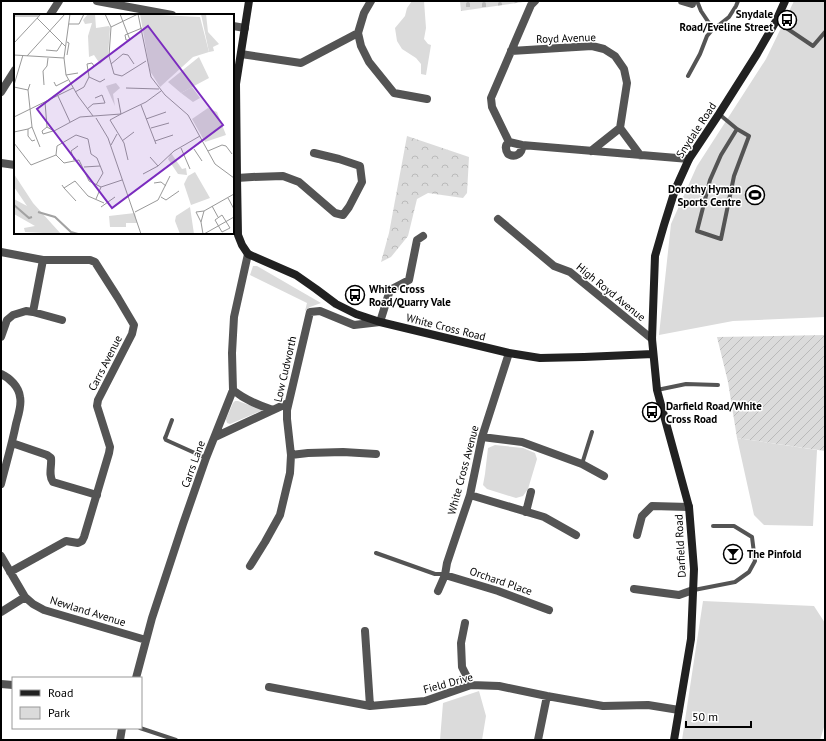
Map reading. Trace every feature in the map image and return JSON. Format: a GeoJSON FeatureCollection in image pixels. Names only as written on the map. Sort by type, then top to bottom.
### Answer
{"type":"FeatureCollection","features":[{"type":"Feature","properties":{"kind":"street"},"geometry":{"type":"LineString","coordinates":[[51,14],[59,1]]}},
{"type":"Feature","properties":{"kind":"street"},"geometry":{"type":"LineString","coordinates":[[97,1],[143,12],[162,14]]}},
{"type":"Feature","properties":{"kind":"street"},"geometry":{"type":"LineString","coordinates":[[248,1],[236,84],[236,234],[248,254]]}},
{"type":"Feature","properties":{"kind":"street"},"geometry":{"type":"LineString","coordinates":[[371,1],[364,13],[358,33],[361,46],[369,62],[394,93],[427,99]]}},
{"type":"Feature","properties":{"kind":"street"},"geometry":{"type":"LineString","coordinates":[[682,1],[692,4],[692,1]]}},
{"type":"Feature","properties":{"kind":"street","name":"Snydale Road"},"geometry":{"type":"LineString","coordinates":[[653,354],[652,339],[656,256],[675,190],[689,159],[757,54],[776,21],[785,1]]}},
{"type":"Feature","properties":{"kind":"street","name":"Royd Avenue"},"geometry":{"type":"LineString","coordinates":[[509,142],[492,107],[491,98],[533,3]]}},
{"type":"Feature","properties":{"kind":"street"},"geometry":{"type":"LineString","coordinates":[[234,26],[244,28]]}},
{"type":"Feature","properties":{"kind":"street"},"geometry":{"type":"LineString","coordinates":[[241,54],[301,62],[358,33]]}},
{"type":"Feature","properties":{"kind":"street","name":"Royd Avenue"},"geometry":{"type":"LineString","coordinates":[[511,51],[592,46],[604,49],[615,56],[624,69],[627,83],[620,128]]}},
{"type":"Feature","properties":{"kind":"street"},"geometry":{"type":"LineString","coordinates":[[1,92],[14,72]]}},
{"type":"Feature","properties":{"kind":"street"},"geometry":{"type":"LineString","coordinates":[[592,151],[620,128],[640,155]]}},
{"type":"Feature","properties":{"kind":"street"},"geometry":{"type":"LineString","coordinates":[[522,145],[520,153],[516,156],[508,154],[506,149],[509,142],[522,145],[689,159]]}},
{"type":"Feature","properties":{"kind":"street"},"geometry":{"type":"LineString","coordinates":[[237,178],[283,176],[299,182],[335,213],[343,215],[362,182],[360,166],[314,153]]}},
{"type":"Feature","properties":{"kind":"street"},"geometry":{"type":"LineString","coordinates":[[1,164],[14,165]]}},
{"type":"Feature","properties":{"kind":"street","name":"High Royd Avenue"},"geometry":{"type":"LineString","coordinates":[[498,220],[554,266],[570,272],[652,339]]}},
{"type":"Feature","properties":{"kind":"street"},"geometry":{"type":"LineString","coordinates":[[380,322],[390,290],[409,280],[417,240],[423,236]]}},
{"type":"Feature","properties":{"kind":"street","name":"Carrs Avenue"},"geometry":{"type":"LineString","coordinates":[[1,252],[43,260],[90,260],[95,262],[134,325],[132,334],[98,400],[97,406],[110,447],[84,537],[78,543],[66,541],[10,572]]}},
{"type":"Feature","properties":{"kind":"street","name":"White Cross Road"},"geometry":{"type":"LineString","coordinates":[[248,254],[296,275],[336,304],[356,314],[380,322],[509,354],[540,358],[653,354]]}},
{"type":"Feature","properties":{"kind":"street","name":"Carrs Lane"},"geometry":{"type":"LineString","coordinates":[[136,677],[154,612],[181,531],[206,458],[233,390],[232,353],[234,317],[248,254]]}},
{"type":"Feature","properties":{"kind":"street"},"geometry":{"type":"LineString","coordinates":[[33,312],[43,260]]}},
{"type":"Feature","properties":{"kind":"street"},"geometry":{"type":"LineString","coordinates":[[1,337],[5,323],[9,318],[13,315],[26,311],[62,320]]}},
{"type":"Feature","properties":{"kind":"street","name":"Low Cudworth"},"geometry":{"type":"LineString","coordinates":[[250,566],[280,515],[290,473],[291,455],[287,419],[288,403],[310,312],[320,311],[354,325],[380,322]]}},
{"type":"Feature","properties":{"kind":"street","name":"White Cross Avenue"},"geometry":{"type":"LineString","coordinates":[[438,592],[470,495],[482,437],[509,354]]}},
{"type":"Feature","properties":{"kind":"street","name":"Darfield Road"},"geometry":{"type":"LineString","coordinates":[[653,354],[657,390],[689,507],[694,569],[691,639],[674,740]]}},
{"type":"Feature","properties":{"kind":"street"},"geometry":{"type":"LineString","coordinates":[[1,374],[12,381],[19,391],[21,398],[19,414],[1,484]]}},
{"type":"Feature","properties":{"kind":"street"},"geometry":{"type":"LineString","coordinates":[[233,390],[250,402],[273,410]]}},
{"type":"Feature","properties":{"kind":"street"},"geometry":{"type":"LineString","coordinates":[[214,437],[288,403]]}},
{"type":"Feature","properties":{"kind":"street"},"geometry":{"type":"LineString","coordinates":[[482,437],[522,442],[582,464],[604,476]]}},
{"type":"Feature","properties":{"kind":"street"},"geometry":{"type":"LineString","coordinates":[[12,444],[47,455],[51,458],[50,476],[53,482],[96,495]]}},
{"type":"Feature","properties":{"kind":"street"},"geometry":{"type":"LineString","coordinates":[[291,455],[343,452],[376,454]]}},
{"type":"Feature","properties":{"kind":"street"},"geometry":{"type":"LineString","coordinates":[[526,512],[531,492]]}},
{"type":"Feature","properties":{"kind":"street"},"geometry":{"type":"LineString","coordinates":[[470,495],[544,517],[576,535]]}},
{"type":"Feature","properties":{"kind":"street"},"geometry":{"type":"LineString","coordinates":[[637,535],[642,516],[652,506],[689,507]]}},
{"type":"Feature","properties":{"kind":"street","name":"Newland Avenue"},"geometry":{"type":"LineString","coordinates":[[1,556],[25,597],[33,604],[44,610],[146,640]]}},
{"type":"Feature","properties":{"kind":"street","name":"Orchard Place"},"geometry":{"type":"LineString","coordinates":[[445,574],[498,591],[549,610]]}},
{"type":"Feature","properties":{"kind":"street"},"geometry":{"type":"LineString","coordinates":[[634,590],[679,595],[693,590]]}},
{"type":"Feature","properties":{"kind":"street"},"geometry":{"type":"LineString","coordinates":[[1,612],[25,597]]}},
{"type":"Feature","properties":{"kind":"street"},"geometry":{"type":"LineString","coordinates":[[464,623],[461,643],[462,667],[471,686]]}},
{"type":"Feature","properties":{"kind":"street"},"geometry":{"type":"LineString","coordinates":[[365,631],[370,706]]}},
{"type":"Feature","properties":{"kind":"street"},"geometry":{"type":"LineString","coordinates":[[1,684],[12,685]]}},
{"type":"Feature","properties":{"kind":"street","name":"Field Drive"},"geometry":{"type":"LineString","coordinates":[[269,687],[370,706],[424,701],[471,686],[499,686],[603,706],[648,705],[679,710]]}},
{"type":"Feature","properties":{"kind":"street"},"geometry":{"type":"LineString","coordinates":[[538,740],[547,696]]}},
{"type":"Feature","properties":{"kind":"street"},"geometry":{"type":"LineString","coordinates":[[120,740],[122,729]]}},
{"type":"Feature","properties":{"kind":"lane"},"geometry":{"type":"LineString","coordinates":[[697,1],[701,11],[713,29]]}},
{"type":"Feature","properties":{"kind":"lane"},"geometry":{"type":"LineString","coordinates":[[688,76],[700,54],[707,36],[713,29],[729,17],[738,1]]}},
{"type":"Feature","properties":{"kind":"lane"},"geometry":{"type":"LineString","coordinates":[[776,21],[812,48],[825,32]]}},
{"type":"Feature","properties":{"kind":"lane"},"geometry":{"type":"LineString","coordinates":[[719,114],[749,136],[734,176],[721,239],[697,231],[710,180],[721,155],[737,128]]}},
{"type":"Feature","properties":{"kind":"lane"},"geometry":{"type":"LineString","coordinates":[[657,390],[686,384],[718,385]]}},
{"type":"Feature","properties":{"kind":"lane"},"geometry":{"type":"LineString","coordinates":[[172,420],[165,438],[166,440],[206,458]]}},
{"type":"Feature","properties":{"kind":"lane"},"geometry":{"type":"LineString","coordinates":[[582,464],[592,432]]}},
{"type":"Feature","properties":{"kind":"lane"},"geometry":{"type":"LineString","coordinates":[[693,590],[735,582],[749,572],[755,561],[752,537],[734,526],[713,526]]}},
{"type":"Feature","properties":{"kind":"lane"},"geometry":{"type":"LineString","coordinates":[[376,553],[436,574],[445,574]]}},
{"type":"Feature","properties":{"kind":"lane"},"geometry":{"type":"LineString","coordinates":[[142,729],[176,740]]}},
{"type":"Feature","properties":{"kind":"green space"},"geometry":{"type":"Polygon","coordinates":[[[412,1],[424,1],[426,28],[424,39],[431,45],[426,75],[421,74],[421,64],[416,58],[402,49],[397,41],[395,28],[405,16],[407,8],[412,1]]]}},
{"type":"Feature","properties":{"kind":"green space"},"geometry":{"type":"Polygon","coordinates":[[[460,1],[524,1],[461,11],[460,1]]]}},
{"type":"Feature","properties":{"kind":"green space","name":"Dorothy Hyman Sports Centre"},"geometry":{"type":"Polygon","coordinates":[[[794,1],[825,1],[825,317],[733,321],[659,335],[671,224],[697,166],[766,59],[794,1]]]}},
{"type":"Feature","properties":{"kind":"green space"},"geometry":{"type":"Polygon","coordinates":[[[407,136],[469,157],[467,193],[463,198],[428,193],[417,199],[408,236],[391,257],[381,262],[389,233],[407,136]]]}},
{"type":"Feature","properties":{"kind":"green space"},"geometry":{"type":"Polygon","coordinates":[[[253,266],[257,266],[321,303],[310,307],[305,311],[307,303],[250,275],[253,266]]]}},
{"type":"Feature","properties":{"kind":"green space"},"geometry":{"type":"Polygon","coordinates":[[[825,335],[825,451],[737,438],[728,382],[717,337],[825,335]]]}},
{"type":"Feature","properties":{"kind":"green space"},"geometry":{"type":"Polygon","coordinates":[[[235,401],[263,410],[230,424],[227,423],[226,419],[235,401]]]}},
{"type":"Feature","properties":{"kind":"green space"},"geometry":{"type":"Polygon","coordinates":[[[737,438],[817,450],[813,526],[764,525],[754,515],[737,438]]]}},
{"type":"Feature","properties":{"kind":"green space"},"geometry":{"type":"Polygon","coordinates":[[[495,445],[523,448],[535,453],[537,459],[528,489],[523,496],[516,498],[487,489],[483,485],[488,448],[495,445]]]}},
{"type":"Feature","properties":{"kind":"green space"},"geometry":{"type":"Polygon","coordinates":[[[703,601],[814,606],[825,623],[825,724],[820,740],[682,740],[703,601]]]}},
{"type":"Feature","properties":{"kind":"green space"},"geometry":{"type":"Polygon","coordinates":[[[479,691],[486,716],[482,740],[440,740],[443,703],[479,691]]]}},
{"type":"Feature","properties":{"kind":"place","name":"Snydale Road/Eveline Street"},"geometry":{"type":"Point","coordinates":[787,20]}},
{"type":"Feature","properties":{"kind":"place","name":"Dorothy Hyman Sports Centre"},"geometry":{"type":"Point","coordinates":[755,195]}},
{"type":"Feature","properties":{"kind":"place","name":"White Cross Road/Quarry Vale"},"geometry":{"type":"Point","coordinates":[355,295]}},
{"type":"Feature","properties":{"kind":"place","name":"Darfield Road/White Cross Road"},"geometry":{"type":"Point","coordinates":[652,412]}},
{"type":"Feature","properties":{"kind":"place","name":"The Pinfold"},"geometry":{"type":"Point","coordinates":[733,554]}}]}
